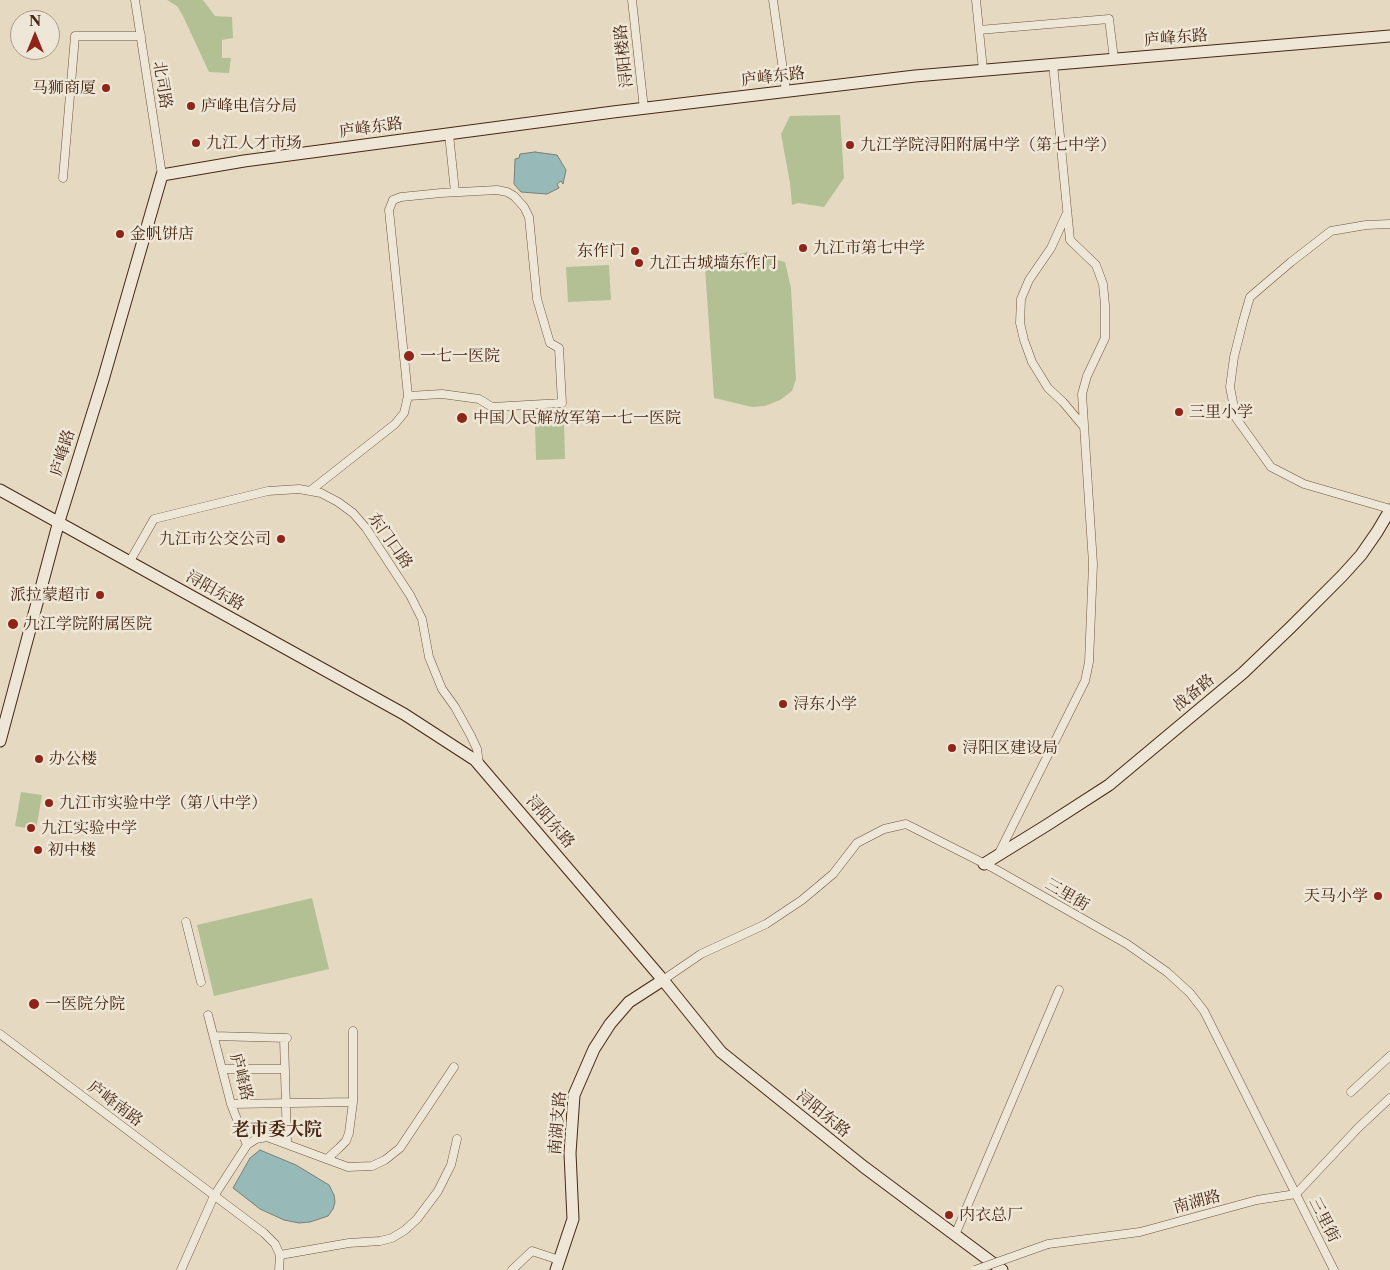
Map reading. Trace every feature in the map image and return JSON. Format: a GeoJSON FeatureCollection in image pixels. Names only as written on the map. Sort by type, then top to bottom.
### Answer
{"type":"FeatureCollection","features":[{"type":"Feature","properties":{"kind":"main road","name":"庐峰东路"},"geometry":{"type":"LineString","coordinates":[[162,175],[244,161],[449,134],[915,76],[1390,36]]}},
{"type":"Feature","properties":{"kind":"main road","name":"庐峰路"},"geometry":{"type":"LineString","coordinates":[[0,742],[59,521],[103,380],[162,175]]}},
{"type":"Feature","properties":{"kind":"main road","name":"浔阳东路"},"geometry":{"type":"LineString","coordinates":[[0,490],[404,714],[475,760],[663,980],[721,1052],[864,1167],[1002,1270]]}},
{"type":"Feature","properties":{"kind":"main road","name":"战备路"},"geometry":{"type":"LineString","coordinates":[[984,864],[1109,784],[1243,673],[1317,602],[1361,555],[1390,509]]}},
{"type":"Feature","properties":{"kind":"main road","name":"南湖支路"},"geometry":{"type":"LineString","coordinates":[[558,1265],[573,1219],[570,1153],[574,1095],[594,1049],[610,1024],[629,1002],[663,980]]}},
{"type":"Feature","properties":{"kind":"street","name":"北司路"},"geometry":{"type":"LineString","coordinates":[[135,0],[162,175]]}},
{"type":"Feature","properties":{"kind":"street","name":"浔阳楼路"},"geometry":{"type":"LineString","coordinates":[[632,0],[644,109]]}},
{"type":"Feature","properties":{"kind":"street"},"geometry":{"type":"LineString","coordinates":[[773,0],[786,91]]}},
{"type":"Feature","properties":{"kind":"street"},"geometry":{"type":"LineString","coordinates":[[976,0],[983,70]]}},
{"type":"Feature","properties":{"kind":"street"},"geometry":{"type":"LineString","coordinates":[[979,30],[1109,19],[1114,59]]}},
{"type":"Feature","properties":{"kind":"street"},"geometry":{"type":"LineString","coordinates":[[63,178],[75,36],[141,36]]}},
{"type":"Feature","properties":{"kind":"street"},"geometry":{"type":"LineString","coordinates":[[998,855],[1085,681],[1089,662],[1093,564],[1082,394],[1087,376],[1105,338],[1105,305],[1103,284],[1096,265],[1070,240],[1053,64]]}},
{"type":"Feature","properties":{"kind":"street"},"geometry":{"type":"LineString","coordinates":[[449,134],[455,192]]}},
{"type":"Feature","properties":{"kind":"street"},"geometry":{"type":"LineString","coordinates":[[310,491],[395,424],[404,413],[408,396],[389,210],[393,200],[401,197],[455,192],[497,190],[507,192],[514,196],[524,207],[529,217],[537,299],[550,343],[560,348],[562,404],[492,408],[479,399],[442,394],[408,396]]}},
{"type":"Feature","properties":{"kind":"street"},"geometry":{"type":"LineString","coordinates":[[1066,213],[1051,248],[1029,280],[1021,299],[1020,322],[1032,362],[1048,388],[1063,402],[1084,427]]}},
{"type":"Feature","properties":{"kind":"street"},"geometry":{"type":"LineString","coordinates":[[1390,224],[1366,225],[1331,231],[1250,297],[1234,357],[1230,387],[1236,418],[1271,467],[1304,484],[1390,509]]}},
{"type":"Feature","properties":{"kind":"street","name":"东门口路"},"geometry":{"type":"LineString","coordinates":[[130,561],[154,520],[268,491],[299,489],[321,493],[338,502],[353,513],[366,528],[410,595],[422,619],[429,657],[442,690],[455,707],[477,749],[479,764]]}},
{"type":"Feature","properties":{"kind":"street","name":"三里街"},"geometry":{"type":"LineString","coordinates":[[663,980],[702,954],[766,924],[802,900],[833,874],[857,843],[884,829],[906,824],[984,864],[1127,944],[1166,972],[1190,994],[1204,1011],[1334,1270]]}},
{"type":"Feature","properties":{"kind":"street"},"geometry":{"type":"LineString","coordinates":[[186,922],[200,982]]}},
{"type":"Feature","properties":{"kind":"street"},"geometry":{"type":"LineString","coordinates":[[955,1235],[1059,990]]}},
{"type":"Feature","properties":{"kind":"street","name":"庐峰路"},"geometry":{"type":"LineString","coordinates":[[208,1015],[231,1104],[246,1145]]}},
{"type":"Feature","properties":{"kind":"street"},"geometry":{"type":"LineString","coordinates":[[326,1159],[346,1141],[349,1133],[354,1102],[353,1031]]}},
{"type":"Feature","properties":{"kind":"street","name":"庐峰南路"},"geometry":{"type":"LineString","coordinates":[[0,1034],[264,1233],[275,1244],[280,1255]]}},
{"type":"Feature","properties":{"kind":"street"},"geometry":{"type":"LineString","coordinates":[[214,1036],[286,1038],[287,1143]]}},
{"type":"Feature","properties":{"kind":"street"},"geometry":{"type":"LineString","coordinates":[[1351,1092],[1390,1056]]}},
{"type":"Feature","properties":{"kind":"street"},"geometry":{"type":"LineString","coordinates":[[181,1270],[214,1196],[246,1145],[256,1139],[267,1137],[348,1167],[372,1166],[393,1155],[400,1148],[454,1067]]}},
{"type":"Feature","properties":{"kind":"street"},"geometry":{"type":"LineString","coordinates":[[222,1069],[285,1069]]}},
{"type":"Feature","properties":{"kind":"street"},"geometry":{"type":"LineString","coordinates":[[1296,1194],[1358,1128],[1390,1098]]}},
{"type":"Feature","properties":{"kind":"street"},"geometry":{"type":"LineString","coordinates":[[231,1104],[354,1102]]}},
{"type":"Feature","properties":{"kind":"street"},"geometry":{"type":"LineString","coordinates":[[279,1270],[280,1255],[349,1243],[380,1241],[392,1238],[404,1230],[416,1219],[438,1191],[451,1165],[457,1139]]}},
{"type":"Feature","properties":{"kind":"street","name":"南湖路"},"geometry":{"type":"LineString","coordinates":[[975,1270],[1048,1244],[1140,1232],[1258,1200],[1296,1194]]}},
{"type":"Feature","properties":{"kind":"street"},"geometry":{"type":"LineString","coordinates":[[512,1270],[532,1251],[558,1265]]}},
{"type":"Feature","properties":{"kind":"green space"},"geometry":{"type":"Polygon","coordinates":[[[167,0],[203,0],[215,16],[232,17],[233,38],[222,40],[222,58],[231,58],[229,73],[209,72],[183,16],[177,6],[167,0]]]}},
{"type":"Feature","properties":{"kind":"green space"},"geometry":{"type":"Polygon","coordinates":[[[840,115],[844,178],[824,207],[798,203],[792,205],[781,134],[790,116],[840,115]]]}},
{"type":"Feature","properties":{"kind":"green space"},"geometry":{"type":"Polygon","coordinates":[[[748,252],[785,262],[791,288],[796,379],[792,391],[780,400],[765,406],[752,407],[714,398],[705,268],[715,259],[748,252]]]}},
{"type":"Feature","properties":{"kind":"green space"},"geometry":{"type":"Polygon","coordinates":[[[609,265],[611,300],[568,302],[566,267],[609,265]]]}},
{"type":"Feature","properties":{"kind":"green space"},"geometry":{"type":"Polygon","coordinates":[[[564,422],[565,459],[536,460],[535,423],[564,422]]]}},
{"type":"Feature","properties":{"kind":"green space"},"geometry":{"type":"Polygon","coordinates":[[[21,792],[42,795],[36,830],[15,826],[21,792]]]}},
{"type":"Feature","properties":{"kind":"green space"},"geometry":{"type":"Polygon","coordinates":[[[312,898],[329,969],[214,996],[197,925],[312,898]]]}},
{"type":"Feature","properties":{"kind":"water"},"geometry":{"type":"Polygon","coordinates":[[[535,152],[557,155],[566,170],[563,184],[561,181],[557,184],[559,188],[547,194],[521,192],[514,184],[515,159],[519,158],[520,154],[535,152]]]}},
{"type":"Feature","properties":{"kind":"water"},"geometry":{"type":"Polygon","coordinates":[[[260,1150],[296,1165],[329,1185],[335,1202],[328,1216],[310,1222],[299,1223],[284,1220],[260,1209],[233,1188],[250,1158],[260,1150]]]}},
{"type":"Feature","properties":{"kind":"place","name":"马狮商厦"},"geometry":{"type":"Point","coordinates":[106,88]}},
{"type":"Feature","properties":{"kind":"place","name":"庐峰电信分局"},"geometry":{"type":"Point","coordinates":[191,106]}},
{"type":"Feature","properties":{"kind":"place","name":"九江人才市场"},"geometry":{"type":"Point","coordinates":[196,143]}},
{"type":"Feature","properties":{"kind":"place","name":"九江学院浔阳附属中学（第七中学）"},"geometry":{"type":"Point","coordinates":[850,145]}},
{"type":"Feature","properties":{"kind":"place","name":"金帆饼店"},"geometry":{"type":"Point","coordinates":[120,234]}},
{"type":"Feature","properties":{"kind":"place","name":"九江市第七中学"},"geometry":{"type":"Point","coordinates":[803,248]}},
{"type":"Feature","properties":{"kind":"place","name":"东作门"},"geometry":{"type":"Point","coordinates":[635,251]}},
{"type":"Feature","properties":{"kind":"place","name":"九江古城墙东作门"},"geometry":{"type":"Point","coordinates":[639,263]}},
{"type":"Feature","properties":{"kind":"place","name":"一七一医院"},"geometry":{"type":"Point","coordinates":[409,356]}},
{"type":"Feature","properties":{"kind":"place","name":"三里小学"},"geometry":{"type":"Point","coordinates":[1179,412]}},
{"type":"Feature","properties":{"kind":"place","name":"中国人民解放军第一七一医院"},"geometry":{"type":"Point","coordinates":[462,418]}},
{"type":"Feature","properties":{"kind":"place","name":"九江市公交公司"},"geometry":{"type":"Point","coordinates":[281,539]}},
{"type":"Feature","properties":{"kind":"place","name":"派拉蒙超市"},"geometry":{"type":"Point","coordinates":[100,595]}},
{"type":"Feature","properties":{"kind":"place","name":"九江学院附属医院"},"geometry":{"type":"Point","coordinates":[13,624]}},
{"type":"Feature","properties":{"kind":"place","name":"浔东小学"},"geometry":{"type":"Point","coordinates":[783,704]}},
{"type":"Feature","properties":{"kind":"place","name":"浔阳区建设局"},"geometry":{"type":"Point","coordinates":[952,748]}},
{"type":"Feature","properties":{"kind":"place","name":"办公楼"},"geometry":{"type":"Point","coordinates":[39,759]}},
{"type":"Feature","properties":{"kind":"place","name":"九江市实验中学（第八中学）"},"geometry":{"type":"Point","coordinates":[49,803]}},
{"type":"Feature","properties":{"kind":"place","name":"九江实验中学"},"geometry":{"type":"Point","coordinates":[31,828]}},
{"type":"Feature","properties":{"kind":"place","name":"初中楼"},"geometry":{"type":"Point","coordinates":[38,850]}},
{"type":"Feature","properties":{"kind":"place","name":"天马小学"},"geometry":{"type":"Point","coordinates":[1378,896]}},
{"type":"Feature","properties":{"kind":"place","name":"一医院分院"},"geometry":{"type":"Point","coordinates":[34,1004]}},
{"type":"Feature","properties":{"kind":"place","name":"内衣总厂"},"geometry":{"type":"Point","coordinates":[949,1215]}},
{"type":"Feature","properties":{"kind":"district","name":"老市委大院"},"geometry":{"type":"Point","coordinates":[277,1130]}}]}
